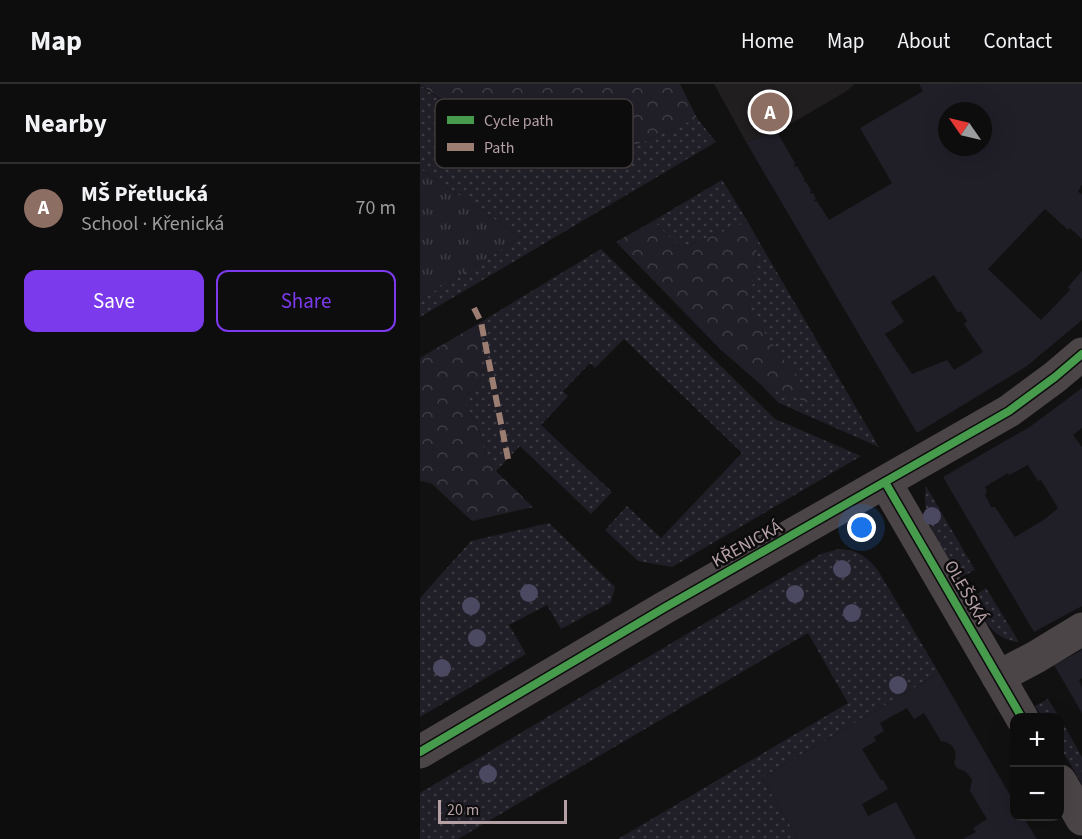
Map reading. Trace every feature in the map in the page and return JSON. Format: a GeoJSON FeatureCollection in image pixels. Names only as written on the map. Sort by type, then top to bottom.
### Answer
{"type":"FeatureCollection","features":[{"type":"Feature","properties":{"kind":"street","name":"KŘENICKÁ"},"geometry":{"type":"LineString","coordinates":[[420,752],[664,608],[1009,411],[1082,354]]}},
{"type":"Feature","properties":{"kind":"street","name":"OLEŠSKÁ"},"geometry":{"type":"LineString","coordinates":[[885,482],[1020,713]]}},
{"type":"Feature","properties":{"kind":"street"},"geometry":{"type":"LineString","coordinates":[[998,677],[1082,629]]}},
{"type":"Feature","properties":{"kind":"street"},"geometry":{"type":"LineString","coordinates":[[1064,789],[1082,819]]}},
{"type":"Feature","properties":{"kind":"shaded area"},"geometry":{"type":"Polygon","coordinates":[[[714,84],[855,84],[777,132],[746,142],[714,84]]]}},
{"type":"Feature","properties":{"kind":"green space"},"geometry":{"type":"Polygon","coordinates":[[[420,84],[680,84],[697,118],[636,145],[633,143],[633,99],[441,99],[420,84]]]}},
{"type":"Feature","properties":{"kind":"green space"},"geometry":{"type":"Polygon","coordinates":[[[919,84],[1082,84],[1082,184],[1078,192],[1082,194],[1082,239],[1070,228],[1068,230],[1045,209],[988,269],[1041,320],[1070,290],[1068,287],[1082,271],[1082,320],[1027,366],[917,433],[746,142],[777,132],[795,163],[794,167],[797,166],[805,180],[803,182],[806,182],[811,190],[810,194],[813,193],[815,202],[817,201],[829,220],[892,183],[860,128],[923,91],[919,84]],[[934,275],[891,302],[904,322],[885,334],[912,374],[947,360],[954,370],[983,352],[964,324],[967,321],[961,311],[958,313],[934,275]]]}},
{"type":"Feature","properties":{"kind":"green space"},"geometry":{"type":"Polygon","coordinates":[[[420,85],[440,99],[435,99],[435,168],[633,168],[633,143],[636,145],[697,118],[716,142],[420,317],[420,300],[521,237],[420,169],[420,85]]]}},
{"type":"Feature","properties":{"kind":"green space"},"geometry":{"type":"Polygon","coordinates":[[[420,169],[521,237],[420,300],[420,169]]]}},
{"type":"Feature","properties":{"kind":"green space"},"geometry":{"type":"Polygon","coordinates":[[[722,180],[748,222],[681,248],[653,221],[722,180]]]}},
{"type":"Feature","properties":{"kind":"green space"},"geometry":{"type":"Polygon","coordinates":[[[653,221],[681,248],[748,222],[758,240],[749,311],[817,406],[760,384],[720,349],[616,242],[653,221]]]}},
{"type":"Feature","properties":{"kind":"green space"},"geometry":{"type":"Polygon","coordinates":[[[758,240],[879,447],[779,403],[760,384],[816,405],[749,311],[758,240]]]}},
{"type":"Feature","properties":{"kind":"green space"},"geometry":{"type":"Polygon","coordinates":[[[601,249],[775,419],[861,456],[672,567],[638,561],[605,530],[627,506],[661,538],[742,453],[624,339],[595,368],[590,363],[563,391],[568,396],[541,425],[612,492],[591,514],[520,446],[496,471],[486,458],[479,429],[463,400],[481,380],[481,322],[601,249]]]}},
{"type":"Feature","properties":{"kind":"green space"},"geometry":{"type":"Polygon","coordinates":[[[481,322],[481,380],[463,400],[479,429],[486,458],[533,507],[472,521],[432,484],[420,482],[420,358],[481,322]]]}},
{"type":"Feature","properties":{"kind":"green space"},"geometry":{"type":"Polygon","coordinates":[[[1082,388],[1082,428],[1073,435],[1082,447],[1082,606],[1034,632],[943,477],[1031,426],[1082,388]],[[1028,465],[1009,475],[1008,473],[985,487],[987,491],[985,495],[991,507],[995,507],[1015,537],[1045,519],[1058,508],[1041,480],[1038,481],[1028,465]]]}},
{"type":"Feature","properties":{"kind":"green space"},"geometry":{"type":"Polygon","coordinates":[[[926,486],[975,570],[959,578],[930,523],[926,511],[926,486]]]}},
{"type":"Feature","properties":{"kind":"green space"},"geometry":{"type":"Polygon","coordinates":[[[549,523],[615,587],[611,602],[561,629],[547,605],[509,625],[526,654],[420,717],[420,598],[471,541],[549,523]]]}},
{"type":"Feature","properties":{"kind":"green space"},"geometry":{"type":"Polygon","coordinates":[[[839,549],[860,554],[877,569],[939,673],[762,778],[798,839],[618,839],[848,703],[808,633],[458,839],[420,839],[420,793],[821,554],[839,549]]]}},
{"type":"Feature","properties":{"kind":"green space"},"geometry":{"type":"Polygon","coordinates":[[[986,588],[1019,642],[1002,637],[990,627],[980,613],[971,598],[986,588]]]}},
{"type":"Feature","properties":{"kind":"green space"},"geometry":{"type":"Polygon","coordinates":[[[1082,650],[1082,678],[1079,680],[1082,687],[1082,713],[1054,665],[1082,650]]]}},
{"type":"Feature","properties":{"kind":"green space"},"geometry":{"type":"Polygon","coordinates":[[[939,673],[1010,795],[1010,821],[1026,821],[1037,839],[963,839],[976,832],[973,828],[987,819],[970,791],[972,779],[954,764],[954,748],[941,741],[924,713],[914,719],[907,708],[880,723],[884,731],[874,737],[876,741],[862,749],[888,789],[862,804],[868,816],[896,802],[916,839],[798,839],[762,778],[939,673]]]}},
{"type":"Feature","properties":{"kind":"green space"},"geometry":{"type":"Polygon","coordinates":[[[1048,699],[1057,713],[1039,713],[1035,706],[1048,699]]]}},
{"type":"Feature","properties":{"kind":"green space"},"geometry":{"type":"Polygon","coordinates":[[[1064,725],[1082,757],[1082,784],[1064,754],[1064,725]]]}},
{"type":"Feature","properties":{"kind":"marked path"},"geometry":{"type":"LineString","coordinates":[[474,308],[481,322],[508,459]]}},
{"type":"Feature","properties":{"kind":"cycle path"},"geometry":{"type":"LineString","coordinates":[[420,752],[664,608],[1009,411],[1082,354]]}},
{"type":"Feature","properties":{"kind":"cycle path"},"geometry":{"type":"LineString","coordinates":[[885,482],[1019,713]]}},
{"type":"Feature","properties":{"kind":"place","name":"MŠ Přetlucká"},"geometry":{"type":"Point","coordinates":[770,112]}}]}
